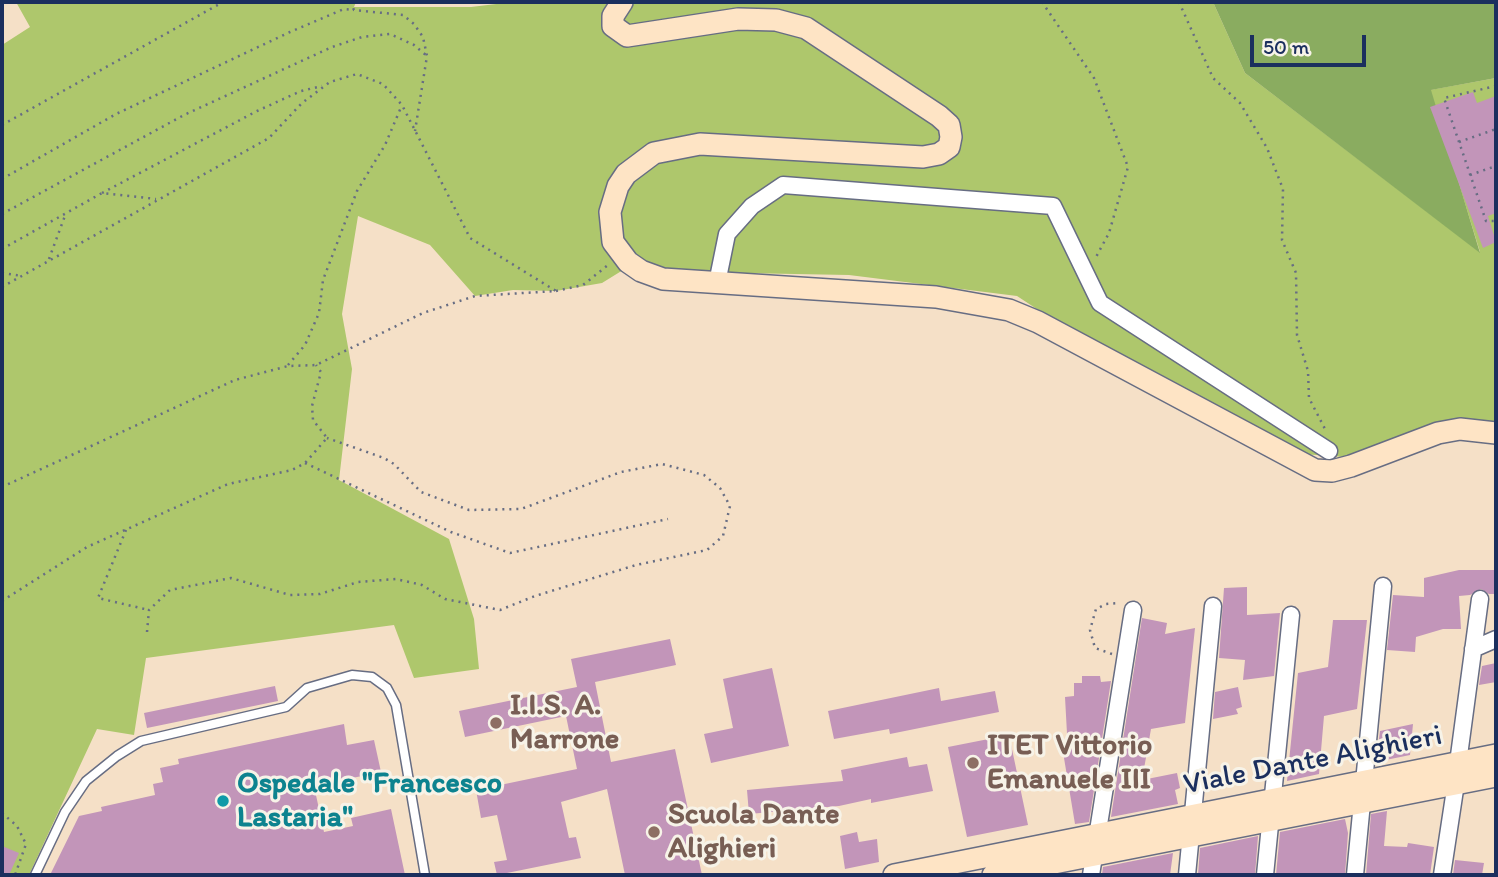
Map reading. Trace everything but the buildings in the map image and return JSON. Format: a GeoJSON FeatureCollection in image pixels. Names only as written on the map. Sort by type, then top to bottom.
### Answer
{"type":"FeatureCollection","features":[{"type":"Feature","properties":{"kind":"main road"},"geometry":{"type":"LineString","coordinates":[[622,2],[613,16],[613,26],[627,36],[738,19],[776,20],[806,28],[939,116],[949,125],[951,137],[949,147],[939,154],[923,157],[701,144],[654,153],[626,174],[613,200],[609,224],[613,242],[621,254],[641,271],[663,279],[936,297],[1009,310],[1038,322],[1315,470],[1332,471],[1351,466],[1438,433],[1460,429],[1496,433]]}},
{"type":"Feature","properties":{"kind":"main road","name":"Viale Dante Alighieri"},"geometry":{"type":"LineString","coordinates":[[894,875],[991,869],[1098,843],[1457,773],[1496,755]]}},
{"type":"Feature","properties":{"kind":"main road","name":"Viale Dante Alighieri"},"geometry":{"type":"LineString","coordinates":[[1457,773],[1496,776]]}},
{"type":"Feature","properties":{"kind":"street"},"geometry":{"type":"LineString","coordinates":[[717,283],[727,234],[752,206],[783,185],[1053,206],[1100,303],[1329,451]]}},
{"type":"Feature","properties":{"kind":"street"},"geometry":{"type":"LineString","coordinates":[[1355,875],[1383,586]]}},
{"type":"Feature","properties":{"kind":"street"},"geometry":{"type":"LineString","coordinates":[[1442,875],[1480,599]]}},
{"type":"Feature","properties":{"kind":"street"},"geometry":{"type":"LineString","coordinates":[[1186,875],[1213,606]]}},
{"type":"Feature","properties":{"kind":"street"},"geometry":{"type":"LineString","coordinates":[[1091,875],[1133,610]]}},
{"type":"Feature","properties":{"kind":"street"},"geometry":{"type":"LineString","coordinates":[[1265,875],[1292,615]]}},
{"type":"Feature","properties":{"kind":"street"},"geometry":{"type":"LineString","coordinates":[[1473,649],[1496,639]]}},
{"type":"Feature","properties":{"kind":"lane"},"geometry":{"type":"LineString","coordinates":[[35,875],[65,812],[86,780],[117,756],[141,741],[286,707],[307,688],[352,675],[372,677],[387,688],[396,705],[425,875]]}},
{"type":"Feature","properties":{"kind":"path"},"geometry":{"type":"LineString","coordinates":[[2,125],[223,2]]}},
{"type":"Feature","properties":{"kind":"path"},"geometry":{"type":"LineString","coordinates":[[350,2],[354,10]]}},
{"type":"Feature","properties":{"kind":"path"},"geometry":{"type":"LineString","coordinates":[[1042,2],[1094,78],[1128,167],[1109,233],[1087,276]]}},
{"type":"Feature","properties":{"kind":"path"},"geometry":{"type":"LineString","coordinates":[[1179,2],[1213,78],[1240,103],[1267,148],[1283,189],[1282,240],[1296,273],[1297,335],[1308,371],[1309,398],[1324,426],[1329,451]]}},
{"type":"Feature","properties":{"kind":"path"},"geometry":{"type":"LineString","coordinates":[[2,179],[116,114],[344,9],[403,15],[423,37],[427,56],[415,131]]}},
{"type":"Feature","properties":{"kind":"path"},"geometry":{"type":"LineString","coordinates":[[2,214],[184,115],[332,47],[362,37],[390,34],[414,45],[427,56]]}},
{"type":"Feature","properties":{"kind":"path"},"geometry":{"type":"LineString","coordinates":[[2,249],[257,111],[301,91],[357,74],[383,84],[402,106],[470,238],[556,291]]}},
{"type":"Feature","properties":{"kind":"path"},"geometry":{"type":"LineString","coordinates":[[2,287],[270,138],[302,103],[325,85]]}},
{"type":"Feature","properties":{"kind":"path"},"geometry":{"type":"LineString","coordinates":[[1496,86],[1444,98],[1486,221],[1496,221]]}},
{"type":"Feature","properties":{"kind":"path"},"geometry":{"type":"LineString","coordinates":[[288,366],[310,334],[319,313],[323,280],[357,191],[385,145],[402,106]]}},
{"type":"Feature","properties":{"kind":"path"},"geometry":{"type":"LineString","coordinates":[[1459,142],[1496,129]]}},
{"type":"Feature","properties":{"kind":"path"},"geometry":{"type":"LineString","coordinates":[[1471,175],[1496,166]]}},
{"type":"Feature","properties":{"kind":"path"},"geometry":{"type":"LineString","coordinates":[[102,193],[156,199]]}},
{"type":"Feature","properties":{"kind":"path"},"geometry":{"type":"LineString","coordinates":[[49,262],[66,213]]}},
{"type":"Feature","properties":{"kind":"path"},"geometry":{"type":"LineString","coordinates":[[2,487],[235,380],[288,366],[316,365],[423,313],[475,296],[556,291],[583,285],[621,254]]}},
{"type":"Feature","properties":{"kind":"path"},"geometry":{"type":"LineString","coordinates":[[2,273],[22,276]]}},
{"type":"Feature","properties":{"kind":"path"},"geometry":{"type":"LineString","coordinates":[[148,632],[149,610],[170,590],[231,578],[290,595],[320,594],[358,582],[396,579],[422,584],[445,599],[500,610],[535,596],[636,565],[707,550],[723,536],[730,506],[720,488],[704,475],[662,464],[621,472],[521,509],[469,510],[421,492],[394,464],[384,458],[327,438],[313,420],[312,407],[321,372],[316,365]]}},
{"type":"Feature","properties":{"kind":"path"},"geometry":{"type":"LineString","coordinates":[[2,601],[87,547],[228,484],[292,470],[305,463],[327,438]]}},
{"type":"Feature","properties":{"kind":"path"},"geometry":{"type":"LineString","coordinates":[[305,463],[451,532],[510,553],[668,519]]}},
{"type":"Feature","properties":{"kind":"path"},"geometry":{"type":"LineString","coordinates":[[126,530],[98,598],[149,610]]}},
{"type":"Feature","properties":{"kind":"path"},"geometry":{"type":"LineString","coordinates":[[1126,657],[1095,648],[1090,629],[1096,609],[1106,604],[1116,602],[1133,610]]}},
{"type":"Feature","properties":{"kind":"path"},"geometry":{"type":"LineString","coordinates":[[2,813],[17,826],[26,844],[15,875]]}},
{"type":"Feature","properties":{"kind":"green space"},"geometry":{"type":"Polygon","coordinates":[[[16,2],[356,2],[354,7],[471,7],[513,2],[1213,2],[1245,73],[1480,252],[1430,90],[1496,78],[1496,422],[1440,422],[1345,457],[1302,454],[1075,334],[1017,296],[849,275],[686,272],[636,262],[602,283],[556,291],[513,290],[475,296],[430,245],[358,216],[342,314],[352,369],[339,480],[449,539],[474,619],[479,669],[414,678],[394,625],[146,658],[134,735],[97,729],[29,875],[2,875],[2,45],[30,27],[16,2]]]}},
{"type":"Feature","properties":{"kind":"green space"},"geometry":{"type":"Polygon","coordinates":[[[1213,2],[1496,2],[1496,78],[1431,90],[1480,253],[1245,73],[1213,2]]]}},
{"type":"Feature","properties":{"kind":"place","name":"I.I.S. A. Marrone"},"geometry":{"type":"Point","coordinates":[496,723]}},
{"type":"Feature","properties":{"kind":"place","name":"ITET Vittorio Emanuele III"},"geometry":{"type":"Point","coordinates":[973,763]}},
{"type":"Feature","properties":{"kind":"place","name":"Ospedale \"Francesco Lastaria\""},"geometry":{"type":"Point","coordinates":[223,801]}},
{"type":"Feature","properties":{"kind":"place","name":"Scuola Dante Alighieri"},"geometry":{"type":"Point","coordinates":[654,832]}}]}
